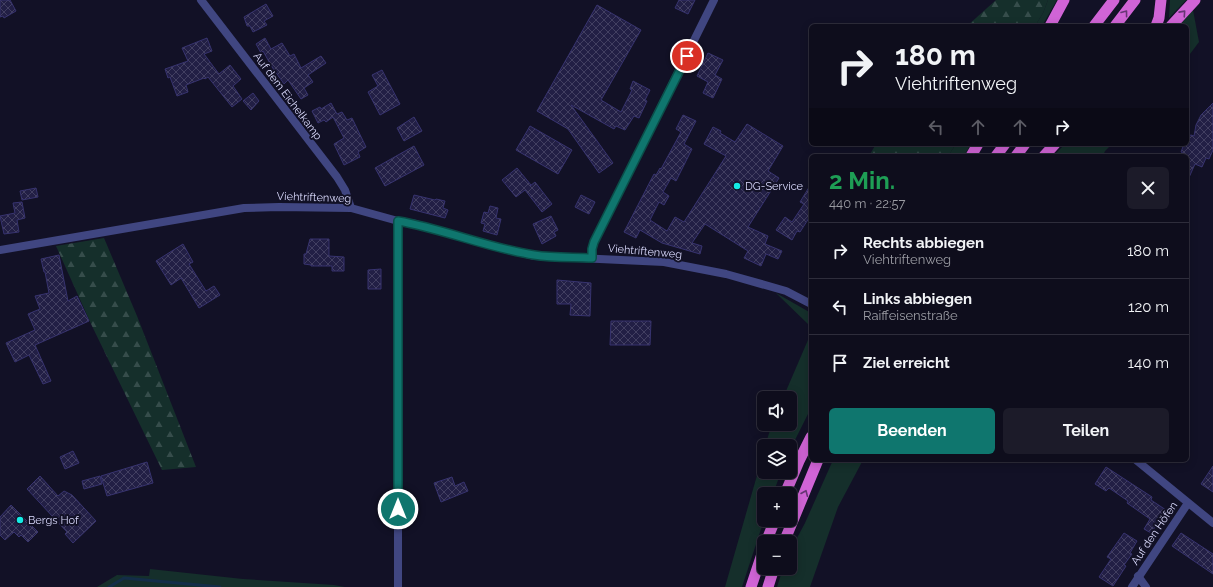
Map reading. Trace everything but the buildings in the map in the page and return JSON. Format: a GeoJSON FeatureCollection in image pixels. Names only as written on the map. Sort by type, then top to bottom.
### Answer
{"type":"FeatureCollection","features":[{"type":"Feature","properties":{"kind":"highway"},"geometry":{"type":"LineString","coordinates":[[1051,24],[1062,4],[1072,0]]}},
{"type":"Feature","properties":{"kind":"highway"},"geometry":{"type":"LineString","coordinates":[[1096,24],[1114,0]]}},
{"type":"Feature","properties":{"kind":"highway"},"geometry":{"type":"LineString","coordinates":[[1117,24],[1135,0]]}},
{"type":"Feature","properties":{"kind":"highway"},"geometry":{"type":"LineString","coordinates":[[1157,24],[1161,0]]}},
{"type":"Feature","properties":{"kind":"highway"},"geometry":{"type":"LineString","coordinates":[[1173,24],[1195,0]]}},
{"type":"Feature","properties":{"kind":"highway"},"geometry":{"type":"LineString","coordinates":[[1046,154],[1053,146]]}},
{"type":"Feature","properties":{"kind":"highway"},"geometry":{"type":"LineString","coordinates":[[788,487],[809,441]]}},
{"type":"Feature","properties":{"kind":"highway"},"geometry":{"type":"LineString","coordinates":[[787,535],[817,462]]}},
{"type":"Feature","properties":{"kind":"highway"},"geometry":{"type":"LineString","coordinates":[[751,587],[757,569]]}},
{"type":"Feature","properties":{"kind":"highway"},"geometry":{"type":"LineString","coordinates":[[768,587],[772,575]]}},
{"type":"Feature","properties":{"kind":"street","name":"Auf dem Eichelkamp"},"geometry":{"type":"LineString","coordinates":[[201,0],[337,177],[351,208]]}},
{"type":"Feature","properties":{"kind":"street"},"geometry":{"type":"LineString","coordinates":[[592,258],[594,242],[714,0]]}},
{"type":"Feature","properties":{"kind":"street","name":"Viehtriftenweg"},"geometry":{"type":"LineString","coordinates":[[0,250],[244,208],[351,208],[535,256],[664,262],[726,274],[786,292],[809,303]]}},
{"type":"Feature","properties":{"kind":"street"},"geometry":{"type":"LineString","coordinates":[[398,221],[398,587]]}},
{"type":"Feature","properties":{"kind":"street"},"geometry":{"type":"LineString","coordinates":[[1138,462],[1213,523]]}},
{"type":"Feature","properties":{"kind":"street","name":"Auf den Höfen"},"geometry":{"type":"LineString","coordinates":[[1132,587],[1188,503]]}},
{"type":"Feature","properties":{"kind":"street","name":"Auf den Höfen"},"geometry":{"type":"LineString","coordinates":[[1138,576],[1146,587]]}},
{"type":"Feature","properties":{"kind":"green space"},"geometry":{"type":"Polygon","coordinates":[[[996,0],[1048,0],[1043,13],[1036,24],[969,24],[996,0]]]}},
{"type":"Feature","properties":{"kind":"green space"},"geometry":{"type":"Polygon","coordinates":[[[1048,0],[1057,0],[1043,24],[1036,24],[1043,13],[1048,0]]]}},
{"type":"Feature","properties":{"kind":"green space"},"geometry":{"type":"Polygon","coordinates":[[[1170,0],[1186,0],[1169,18],[1170,0]]]}},
{"type":"Feature","properties":{"kind":"green space"},"geometry":{"type":"Polygon","coordinates":[[[1193,10],[1199,42],[1189,55],[1189,24],[1181,24],[1193,10]]]}},
{"type":"Feature","properties":{"kind":"green space"},"geometry":{"type":"Polygon","coordinates":[[[875,146],[955,146],[949,154],[870,154],[875,146]]]}},
{"type":"Feature","properties":{"kind":"green space"},"geometry":{"type":"Polygon","coordinates":[[[955,146],[970,146],[965,154],[949,154],[955,146]]]}},
{"type":"Feature","properties":{"kind":"green space"},"geometry":{"type":"Polygon","coordinates":[[[1063,146],[1110,146],[1104,154],[1055,154],[1063,146]]]}},
{"type":"Feature","properties":{"kind":"green space"},"geometry":{"type":"Polygon","coordinates":[[[104,238],[137,316],[196,467],[162,470],[92,326],[56,246],[104,238]]]}},
{"type":"Feature","properties":{"kind":"green space"},"geometry":{"type":"Polygon","coordinates":[[[776,293],[809,312],[809,325],[776,293]]]}},
{"type":"Feature","properties":{"kind":"green space"},"geometry":{"type":"Polygon","coordinates":[[[809,338],[809,412],[796,439],[767,439],[770,431],[797,431],[797,391],[786,391],[809,338]]]}},
{"type":"Feature","properties":{"kind":"green space"},"geometry":{"type":"Polygon","coordinates":[[[832,462],[862,462],[838,507],[810,587],[777,587],[781,575],[797,575],[797,538],[832,462]]]}},
{"type":"Feature","properties":{"kind":"green space"},"geometry":{"type":"Polygon","coordinates":[[[757,475],[757,479],[778,479],[776,487],[757,487],[757,527],[762,527],[759,535],[757,535],[757,541],[742,587],[725,587],[757,475]]]}},
{"type":"Feature","properties":{"kind":"green space"},"geometry":{"type":"Polygon","coordinates":[[[150,569],[243,579],[345,587],[97,587],[117,575],[149,576],[150,569]]]}},
{"type":"Feature","properties":{"kind":"waterway"},"geometry":{"type":"LineString","coordinates":[[109,587],[124,578],[220,587]]}},
{"type":"Feature","properties":{"kind":"place","name":"DG-Service"},"geometry":{"type":"Point","coordinates":[737,186]}},
{"type":"Feature","properties":{"kind":"place","name":"Bergs Hof"},"geometry":{"type":"Point","coordinates":[20,520]}},
{"type":"Feature","properties":{"kind":"route"},"geometry":{"type":"LineString","coordinates":[[398,509],[398,221],[416,224],[504,249],[535,256],[592,258],[594,242],[687,56]]}}]}
